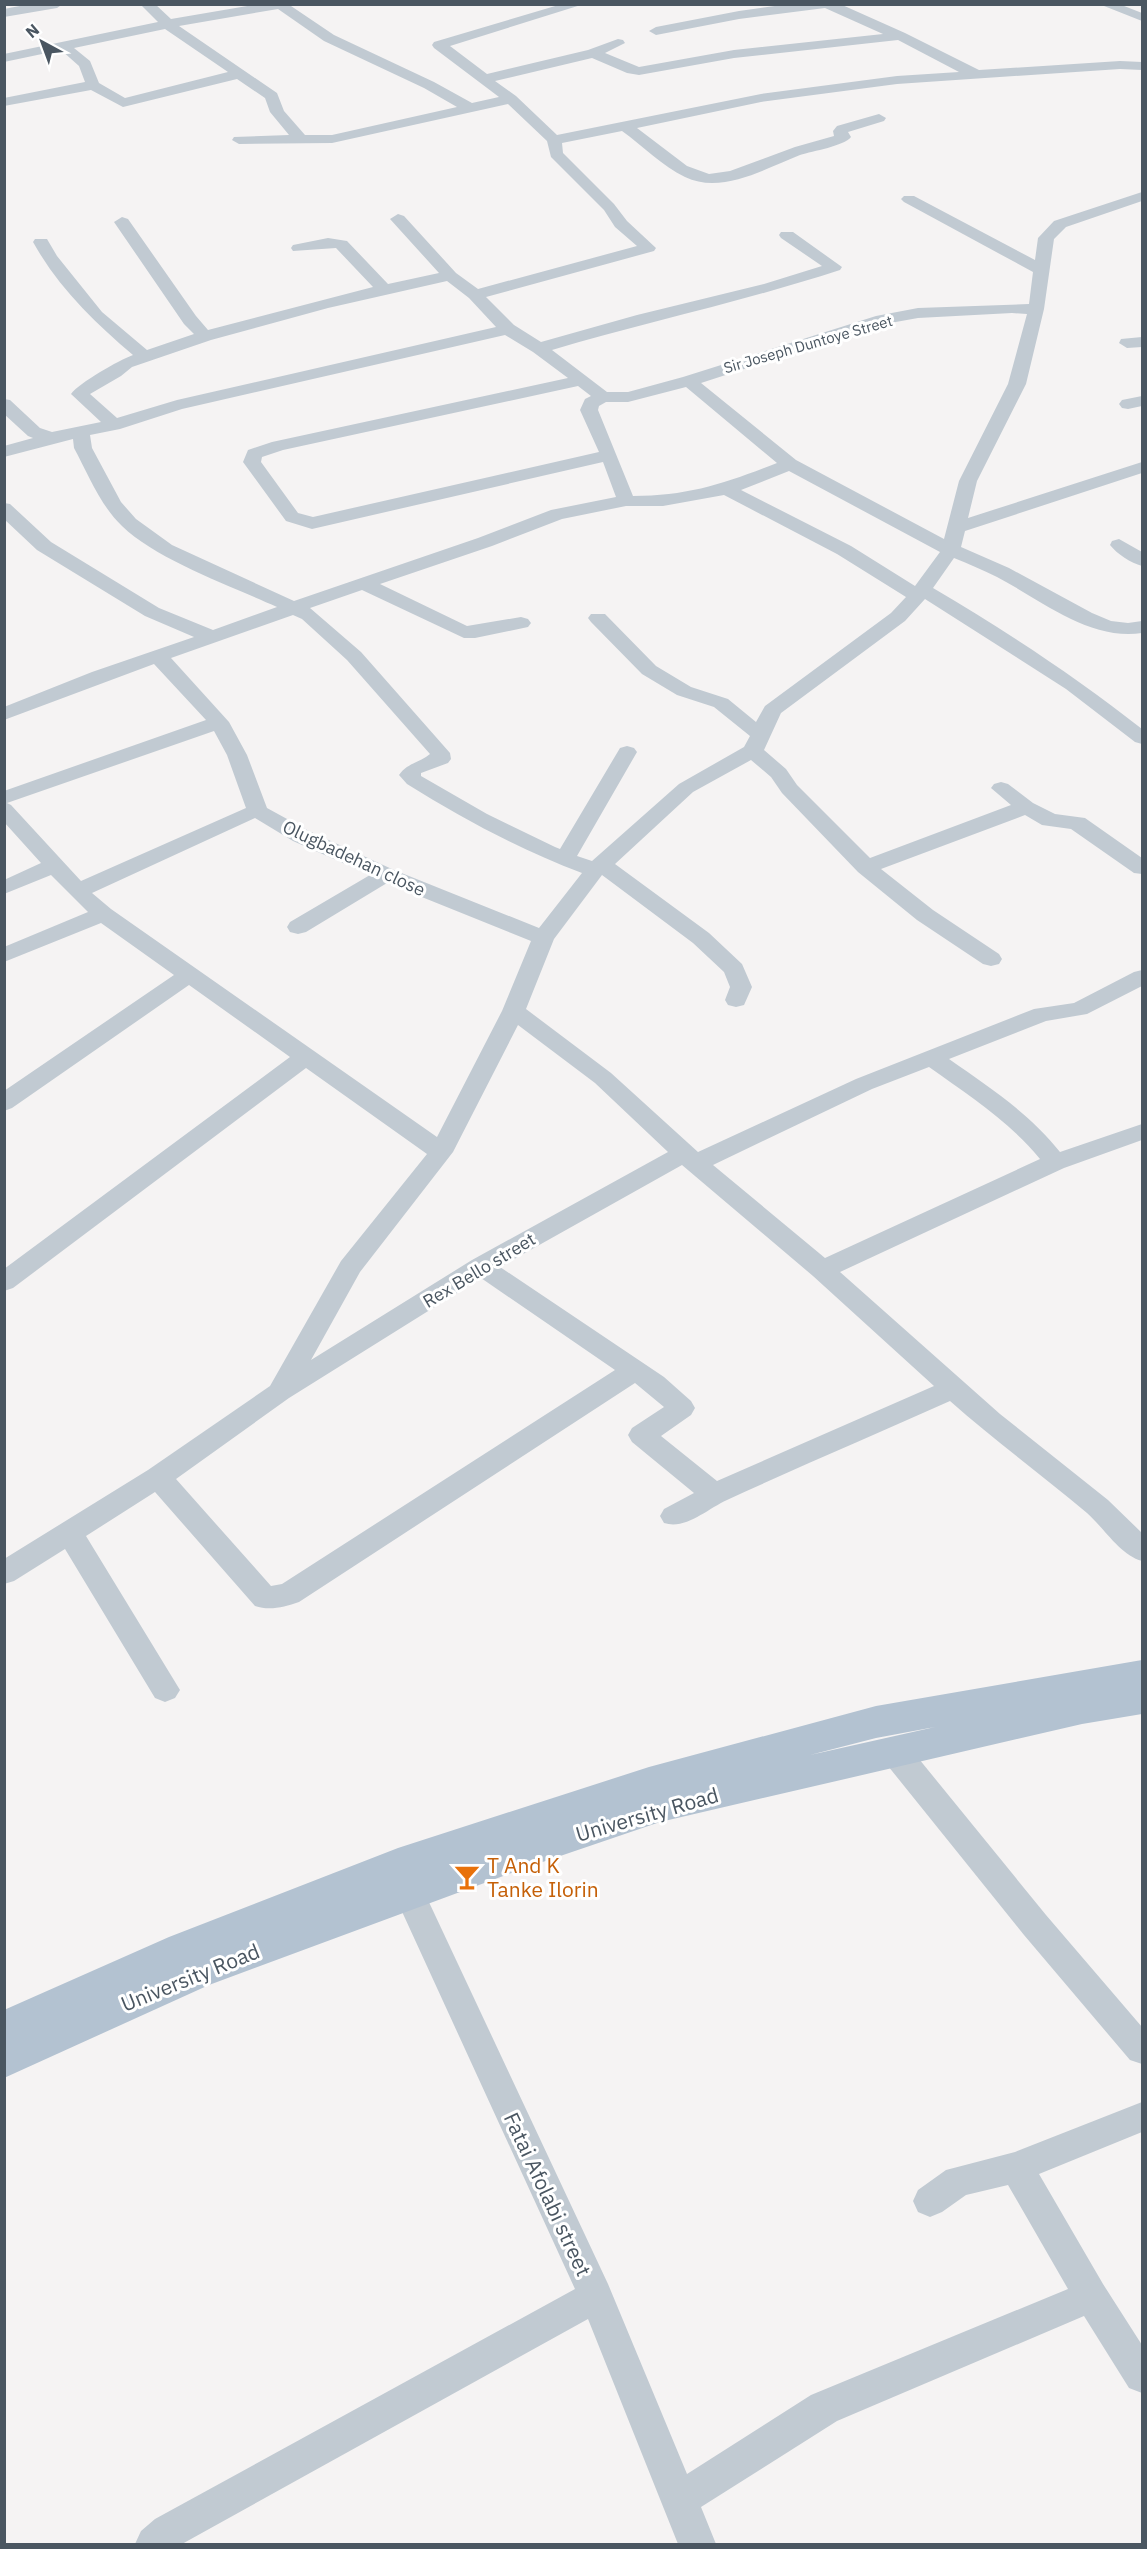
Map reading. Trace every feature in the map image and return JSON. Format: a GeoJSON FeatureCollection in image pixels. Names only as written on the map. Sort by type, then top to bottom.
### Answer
{"type":"FeatureCollection","features":[{"type":"Feature","properties":{"kind":"main road","name":"University Road"},"geometry":{"type":"LineString","coordinates":[[4,2030],[184,1950],[412,1860],[649,1783],[876,1722],[1143,1675]]}},
{"type":"Feature","properties":{"kind":"main road","name":"University Road"},"geometry":{"type":"LineString","coordinates":[[4,2059],[194,1972],[409,1892],[660,1806],[1082,1709],[1143,1699]]}},
{"type":"Feature","properties":{"kind":"street"},"geometry":{"type":"LineString","coordinates":[[4,13],[57,4]]}},
{"type":"Feature","properties":{"kind":"street"},"geometry":{"type":"LineString","coordinates":[[146,4],[168,24],[273,96],[277,112],[301,140]]}},
{"type":"Feature","properties":{"kind":"street"},"geometry":{"type":"LineString","coordinates":[[474,295],[648,248],[621,224],[609,207],[556,154],[554,140],[510,99],[439,45],[578,4]]}},
{"type":"Feature","properties":{"kind":"street"},"geometry":{"type":"LineString","coordinates":[[656,31],[739,15],[826,4],[900,36],[975,74]]}},
{"type":"Feature","properties":{"kind":"street"},"geometry":{"type":"LineString","coordinates":[[1105,4],[1143,17]]}},
{"type":"Feature","properties":{"kind":"street"},"geometry":{"type":"LineString","coordinates":[[4,58],[168,24],[283,5],[329,38],[429,85],[468,107]]}},
{"type":"Feature","properties":{"kind":"street"},"geometry":{"type":"LineString","coordinates":[[846,11],[867,7]]}},
{"type":"Feature","properties":{"kind":"street"},"geometry":{"type":"LineString","coordinates":[[593,53],[639,71],[724,55],[900,36]]}},
{"type":"Feature","properties":{"kind":"street"},"geometry":{"type":"LineString","coordinates":[[484,79],[593,53],[618,43]]}},
{"type":"Feature","properties":{"kind":"street"},"geometry":{"type":"LineString","coordinates":[[64,46],[85,64],[93,85],[123,103],[238,74]]}},
{"type":"Feature","properties":{"kind":"street"},"geometry":{"type":"LineString","coordinates":[[554,140],[761,98],[897,80],[1120,64],[1143,66]]}},
{"type":"Feature","properties":{"kind":"street"},"geometry":{"type":"LineString","coordinates":[[4,102],[93,85]]}},
{"type":"Feature","properties":{"kind":"street"},"geometry":{"type":"LineString","coordinates":[[239,140],[332,139],[510,99]]}},
{"type":"Feature","properties":{"kind":"street"},"geometry":{"type":"LineString","coordinates":[[627,127],[687,173],[699,178],[712,179],[727,177],[798,150],[839,139],[844,137],[840,131],[842,129],[879,118]]}},
{"type":"Feature","properties":{"kind":"street"},"geometry":{"type":"LineString","coordinates":[[279,1393],[350,1267],[441,1152],[514,1011],[543,938],[598,867],[686,788],[757,742],[772,710],[898,616],[920,593],[951,550],[968,481],[1017,384],[1036,309],[1046,238],[1060,224],[1143,196]]}},
{"type":"Feature","properties":{"kind":"street"},"geometry":{"type":"LineString","coordinates":[[909,199],[1041,270]]}},
{"type":"Feature","properties":{"kind":"street"},"geometry":{"type":"LineString","coordinates":[[398,219],[450,276],[474,295],[508,328],[539,348],[579,381],[603,397],[591,403],[590,410],[626,501]]}},
{"type":"Feature","properties":{"kind":"street"},"geometry":{"type":"LineString","coordinates":[[122,222],[190,320],[205,336]]}},
{"type":"Feature","properties":{"kind":"street"},"geometry":{"type":"LineString","coordinates":[[539,348],[643,318],[769,288],[834,267],[787,235]]}},
{"type":"Feature","properties":{"kind":"street"},"geometry":{"type":"LineString","coordinates":[[41,242],[50,258],[96,315],[144,356]]}},
{"type":"Feature","properties":{"kind":"street"},"geometry":{"type":"LineString","coordinates":[[299,248],[328,243],[341,244],[384,289]]}},
{"type":"Feature","properties":{"kind":"street"},"geometry":{"type":"LineString","coordinates":[[114,425],[80,394],[81,391],[120,371],[126,363],[205,336],[384,289],[450,276]]}},
{"type":"Feature","properties":{"kind":"street","name":"Sir Joseph Duntoye Street"},"geometry":{"type":"LineString","coordinates":[[603,397],[627,397],[689,381],[876,321],[918,313],[1012,308],[1036,309]]}},
{"type":"Feature","properties":{"kind":"street"},"geometry":{"type":"LineString","coordinates":[[4,452],[51,438],[114,425],[177,405],[508,328]]}},
{"type":"Feature","properties":{"kind":"street"},"geometry":{"type":"LineString","coordinates":[[579,381],[278,446],[254,454],[252,462],[291,517],[312,523],[609,455]]}},
{"type":"Feature","properties":{"kind":"street"},"geometry":{"type":"LineString","coordinates":[[689,381],[790,464],[951,550],[1002,572],[1085,617],[1107,626],[1128,629],[1143,627]]}},
{"type":"Feature","properties":{"kind":"street"},"geometry":{"type":"LineString","coordinates":[[4,404],[34,432],[51,438]]}},
{"type":"Feature","properties":{"kind":"street"},"geometry":{"type":"LineString","coordinates":[[81,433],[83,448],[114,504],[129,523],[165,549],[309,615],[354,656],[440,753],[441,759],[414,769],[409,775],[414,780],[476,819],[564,860],[598,867],[702,938],[734,969],[741,987],[736,1000]]}},
{"type":"Feature","properties":{"kind":"street"},"geometry":{"type":"LineString","coordinates":[[4,714],[99,676],[485,542],[557,514],[626,501],[663,501],[726,489],[790,464]]}},
{"type":"Feature","properties":{"kind":"street"},"geometry":{"type":"LineString","coordinates":[[955,528],[1143,467]]}},
{"type":"Feature","properties":{"kind":"street"},"geometry":{"type":"LineString","coordinates":[[726,489],[844,550],[996,634],[1073,685],[1143,738]]}},
{"type":"Feature","properties":{"kind":"street"},"geometry":{"type":"LineString","coordinates":[[4,508],[44,546],[153,612],[213,637]]}},
{"type":"Feature","properties":{"kind":"street"},"geometry":{"type":"LineString","coordinates":[[1119,545],[1143,560]]}},
{"type":"Feature","properties":{"kind":"street"},"geometry":{"type":"LineString","coordinates":[[363,583],[464,632],[520,623]]}},
{"type":"Feature","properties":{"kind":"street"},"geometry":{"type":"LineString","coordinates":[[598,618],[650,670],[668,683],[699,697],[721,703],[755,731],[757,742],[804,805],[866,867],[926,915],[991,959]]}},
{"type":"Feature","properties":{"kind":"street"},"geometry":{"type":"LineString","coordinates":[[78,891],[244,815],[258,812],[237,755],[219,722],[158,656]]}},
{"type":"Feature","properties":{"kind":"street"},"geometry":{"type":"LineString","coordinates":[[4,798],[219,722]]}},
{"type":"Feature","properties":{"kind":"street"},"geometry":{"type":"LineString","coordinates":[[564,860],[627,752]]}},
{"type":"Feature","properties":{"kind":"street"},"geometry":{"type":"LineString","coordinates":[[1001,788],[1026,807],[1050,820],[1077,823],[1143,868]]}},
{"type":"Feature","properties":{"kind":"street"},"geometry":{"type":"LineString","coordinates":[[866,867],[1026,807]]}},
{"type":"Feature","properties":{"kind":"street"},"geometry":{"type":"LineString","coordinates":[[4,809],[78,891],[103,914],[441,1152]]}},
{"type":"Feature","properties":{"kind":"street","name":"Olugbadehan close"},"geometry":{"type":"LineString","coordinates":[[258,812],[301,836],[386,875],[543,938]]}},
{"type":"Feature","properties":{"kind":"street"},"geometry":{"type":"LineString","coordinates":[[4,888],[55,865]]}},
{"type":"Feature","properties":{"kind":"street"},"geometry":{"type":"LineString","coordinates":[[298,927],[386,875]]}},
{"type":"Feature","properties":{"kind":"street"},"geometry":{"type":"LineString","coordinates":[[4,955],[103,914]]}},
{"type":"Feature","properties":{"kind":"street"},"geometry":{"type":"LineString","coordinates":[[4,1103],[189,975]]}},
{"type":"Feature","properties":{"kind":"street","name":"Rex Bello street"},"geometry":{"type":"LineString","coordinates":[[4,1573],[158,1477],[279,1393],[481,1266],[690,1158],[930,1057],[1042,1014],[1079,1009],[1143,977]]}},
{"type":"Feature","properties":{"kind":"street"},"geometry":{"type":"LineString","coordinates":[[514,1011],[603,1078],[690,1158],[822,1270],[990,1420],[1098,1507],[1141,1545]]}},
{"type":"Feature","properties":{"kind":"street"},"geometry":{"type":"LineString","coordinates":[[4,1282],[307,1056]]}},
{"type":"Feature","properties":{"kind":"street"},"geometry":{"type":"LineString","coordinates":[[930,1057],[1003,1110],[1034,1136],[1054,1162]]}},
{"type":"Feature","properties":{"kind":"street"},"geometry":{"type":"LineString","coordinates":[[822,1270],[1054,1162],[1143,1132]]}},
{"type":"Feature","properties":{"kind":"street"},"geometry":{"type":"LineString","coordinates":[[481,1266],[655,1384],[682,1408],[642,1435],[714,1494]]}},
{"type":"Feature","properties":{"kind":"street"},"geometry":{"type":"LineString","coordinates":[[158,1477],[265,1598],[289,1594],[634,1371]]}},
{"type":"Feature","properties":{"kind":"street"},"geometry":{"type":"LineString","coordinates":[[674,1516],[714,1494],[954,1388]]}},
{"type":"Feature","properties":{"kind":"street"},"geometry":{"type":"LineString","coordinates":[[69,1532],[165,1690]]}},
{"type":"Feature","properties":{"kind":"street"},"geometry":{"type":"LineString","coordinates":[[894,1752],[1028,1916],[1143,2050]]}},
{"type":"Feature","properties":{"kind":"street","name":"Fatai Afolabi street"},"geometry":{"type":"LineString","coordinates":[[409,1892],[596,2296],[697,2544]]}},
{"type":"Feature","properties":{"kind":"street"},"geometry":{"type":"LineString","coordinates":[[930,2201],[958,2181],[1016,2167],[1143,2117]]}},
{"type":"Feature","properties":{"kind":"street"},"geometry":{"type":"LineString","coordinates":[[1016,2167],[1091,2296],[1143,2376]]}},
{"type":"Feature","properties":{"kind":"street"},"geometry":{"type":"LineString","coordinates":[[154,2544],[168,2532],[596,2296]]}},
{"type":"Feature","properties":{"kind":"street"},"geometry":{"type":"LineString","coordinates":[[680,2499],[824,2408],[1091,2296]]}},
{"type":"Feature","properties":{"kind":"place","name":"T And K Tanke Ilorin"},"geometry":{"type":"Point","coordinates":[467,1877]}}]}
